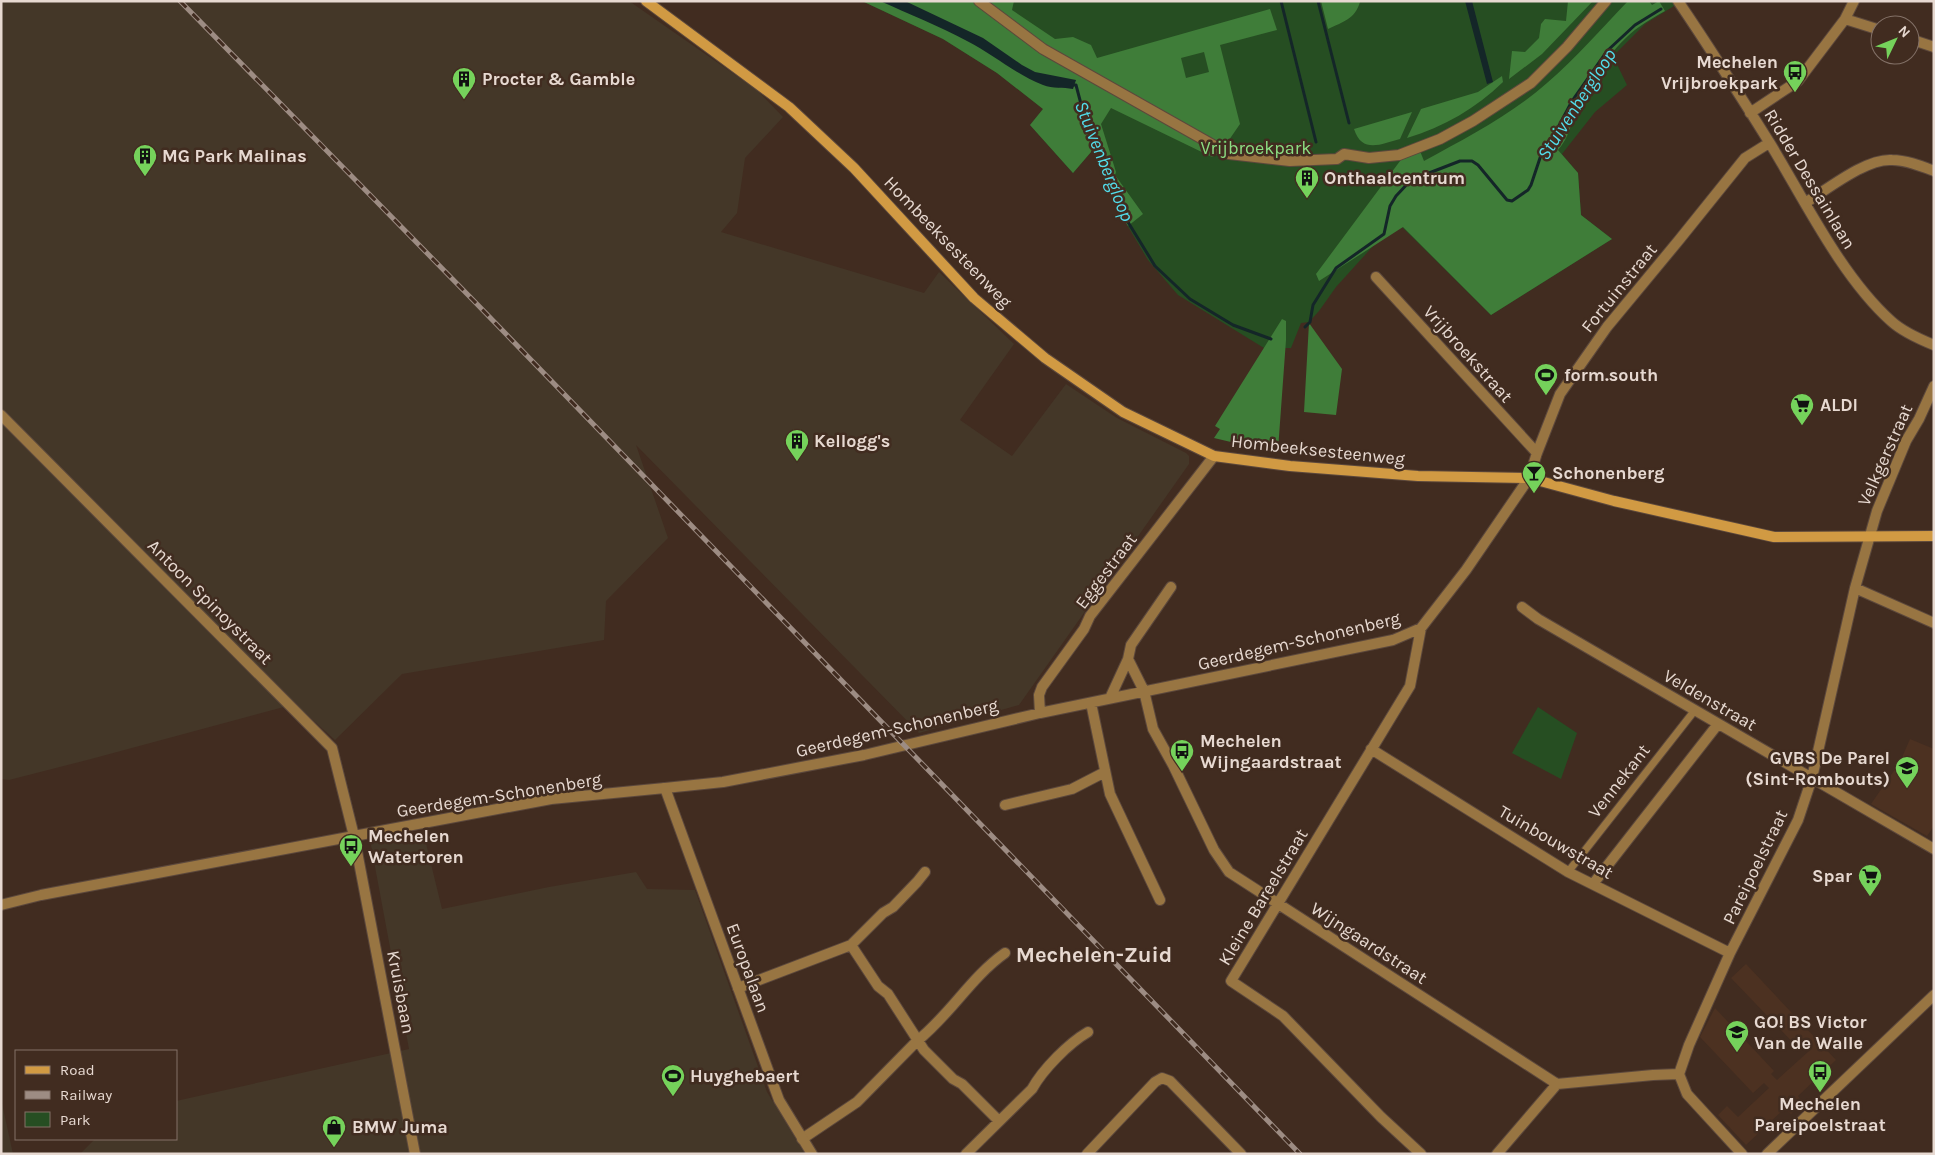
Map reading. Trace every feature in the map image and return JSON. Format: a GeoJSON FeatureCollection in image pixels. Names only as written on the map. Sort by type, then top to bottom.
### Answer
{"type":"FeatureCollection","features":[{"type":"Feature","properties":{"kind":"main road","name":"Hombeeksesteenweg"},"geometry":{"type":"LineString","coordinates":[[646,1],[789,107],[854,168],[974,298],[1045,358],[1123,412],[1214,456],[1290,466],[1408,475],[1530,478],[1774,538],[1934,536]]}},
{"type":"Feature","properties":{"kind":"street"},"geometry":{"type":"LineString","coordinates":[[979,1],[1044,49],[1229,154],[1290,161],[1337,159],[1344,154],[1369,158],[1399,155],[1440,139],[1473,121],[1531,82],[1561,53],[1606,1]]}},
{"type":"Feature","properties":{"kind":"street"},"geometry":{"type":"LineString","coordinates":[[1750,113],[1798,81],[1845,19],[1854,1]]}},
{"type":"Feature","properties":{"kind":"street","name":"Ridder Dessainlaan"},"geometry":{"type":"LineString","coordinates":[[1680,4],[1806,202],[1840,261],[1892,321],[1914,337],[1934,345]]}},
{"type":"Feature","properties":{"kind":"street"},"geometry":{"type":"LineString","coordinates":[[1845,19],[1870,27]]}},
{"type":"Feature","properties":{"kind":"street"},"geometry":{"type":"LineString","coordinates":[[1920,42],[1934,47]]}},
{"type":"Feature","properties":{"kind":"street","name":"Fortuinstraat"},"geometry":{"type":"LineString","coordinates":[[1530,478],[1537,453],[1560,394],[1607,327],[1745,158],[1769,143]]}},
{"type":"Feature","properties":{"kind":"street"},"geometry":{"type":"LineString","coordinates":[[1806,202],[1863,167],[1878,160],[1893,160],[1934,170]]}},
{"type":"Feature","properties":{"kind":"street","name":"Vrijbroekstraat"},"geometry":{"type":"LineString","coordinates":[[1376,277],[1537,453]]}},
{"type":"Feature","properties":{"kind":"street","name":"Velkgerstraat"},"geometry":{"type":"LineString","coordinates":[[1869,538],[1877,512],[1906,441],[1919,419],[1934,386]]}},
{"type":"Feature","properties":{"kind":"street","name":"Antoon Spinoystraat"},"geometry":{"type":"LineString","coordinates":[[1,416],[332,748],[354,836]]}},
{"type":"Feature","properties":{"kind":"street","name":"Eggestraat"},"geometry":{"type":"LineString","coordinates":[[1040,713],[1039,696],[1042,687],[1084,629],[1090,616],[1214,456]]}},
{"type":"Feature","properties":{"kind":"street","name":"Geerdegem-Schonenberg"},"geometry":{"type":"LineString","coordinates":[[1,905],[41,895],[551,799],[723,782],[864,755],[1040,713],[1091,704],[1110,698],[1393,640],[1421,628],[1466,570],[1530,478]]}},
{"type":"Feature","properties":{"kind":"street","name":"Pareipoelstraat"},"geometry":{"type":"LineString","coordinates":[[1679,1074],[1689,1046],[1730,953],[1798,820],[1812,778],[1855,588],[1869,538]]}},
{"type":"Feature","properties":{"kind":"street"},"geometry":{"type":"LineString","coordinates":[[1110,698],[1128,659],[1131,645],[1171,587]]}},
{"type":"Feature","properties":{"kind":"street"},"geometry":{"type":"LineString","coordinates":[[1855,588],[1934,623]]}},
{"type":"Feature","properties":{"kind":"street","name":"Veldenstraat"},"geometry":{"type":"LineString","coordinates":[[1522,607],[1538,619],[1934,850]]}},
{"type":"Feature","properties":{"kind":"street","name":"Kleine Bareelstraat"},"geometry":{"type":"LineString","coordinates":[[1421,628],[1410,686],[1231,981],[1283,1016],[1381,1117],[1421,1154]]}},
{"type":"Feature","properties":{"kind":"street","name":"Wijngaardstraat"},"geometry":{"type":"LineString","coordinates":[[1128,659],[1144,692],[1152,729],[1173,765],[1214,850],[1229,872],[1558,1084]]}},
{"type":"Feature","properties":{"kind":"street"},"geometry":{"type":"LineString","coordinates":[[1091,704],[1110,794],[1160,900]]}},
{"type":"Feature","properties":{"kind":"street","name":"Vennekant"},"geometry":{"type":"LineString","coordinates":[[1568,872],[1695,710]]}},
{"type":"Feature","properties":{"kind":"street"},"geometry":{"type":"LineString","coordinates":[[1593,884],[1718,724]]}},
{"type":"Feature","properties":{"kind":"street","name":"Tuinbouwstraat"},"geometry":{"type":"LineString","coordinates":[[1371,750],[1568,872],[1730,953]]}},
{"type":"Feature","properties":{"kind":"street"},"geometry":{"type":"LineString","coordinates":[[1005,805],[1072,789],[1105,772]]}},
{"type":"Feature","properties":{"kind":"street","name":"Europalaan"},"geometry":{"type":"LineString","coordinates":[[665,788],[779,1100],[812,1154]]}},
{"type":"Feature","properties":{"kind":"street","name":"Kruisbaan"},"geometry":{"type":"LineString","coordinates":[[354,836],[415,1154]]}},
{"type":"Feature","properties":{"kind":"street"},"geometry":{"type":"LineString","coordinates":[[738,988],[851,945],[883,913],[893,907],[924,872]]}},
{"type":"Feature","properties":{"kind":"street"},"geometry":{"type":"LineString","coordinates":[[851,945],[878,986],[888,994],[917,1041],[953,1079],[962,1084],[999,1121]]}},
{"type":"Feature","properties":{"kind":"street"},"geometry":{"type":"LineString","coordinates":[[802,1139],[857,1102],[957,1003],[964,992],[994,960],[1005,953]]}},
{"type":"Feature","properties":{"kind":"street"},"geometry":{"type":"LineString","coordinates":[[1767,1154],[1934,995]]}},
{"type":"Feature","properties":{"kind":"street"},"geometry":{"type":"LineString","coordinates":[[966,1154],[1032,1089],[1038,1078],[1045,1071],[1079,1038],[1088,1032]]}},
{"type":"Feature","properties":{"kind":"street"},"geometry":{"type":"LineString","coordinates":[[1497,1154],[1558,1084],[1679,1074],[1687,1094],[1742,1154]]}},
{"type":"Feature","properties":{"kind":"street"},"geometry":{"type":"LineString","coordinates":[[1087,1154],[1155,1082],[1162,1078],[1170,1081],[1238,1153]]}},
{"type":"Feature","properties":{"kind":"shaded area"},"geometry":{"type":"Polygon","coordinates":[[[1,1],[629,1],[757,90],[783,117],[745,158],[737,213],[721,232],[924,293],[939,272],[1014,344],[960,420],[1012,456],[1066,384],[1117,418],[1186,453],[1189,456],[1189,464],[1019,705],[919,733],[636,445],[668,538],[606,601],[604,640],[402,674],[335,740],[295,704],[9,780],[1,779],[1,1]]]}},
{"type":"Feature","properties":{"kind":"shaded area"},"geometry":{"type":"Polygon","coordinates":[[[880,1],[905,1],[983,38],[1035,72],[1076,80],[1073,89],[1047,86],[1033,80],[967,41],[880,1]]]}},
{"type":"Feature","properties":{"kind":"shaded area"},"geometry":{"type":"Polygon","coordinates":[[[1465,1],[1472,1],[1493,82],[1487,84],[1465,1]]]}},
{"type":"Feature","properties":{"kind":"shaded area","name":"GVBS De Parel (Sint-Rombouts)"},"geometry":{"type":"Polygon","coordinates":[[[1910,739],[1934,749],[1934,826],[1927,836],[1871,804],[1900,762],[1910,739]]]}},
{"type":"Feature","properties":{"kind":"shaded area"},"geometry":{"type":"Polygon","coordinates":[[[423,831],[442,909],[549,887],[636,872],[647,889],[695,890],[767,1092],[805,1154],[80,1154],[94,1140],[178,1140],[178,1101],[409,1049],[370,840],[423,831]]]}},
{"type":"Feature","properties":{"kind":"shaded area","name":"GO! BS Victor Van de Walle"},"geometry":{"type":"Polygon","coordinates":[[[1746,964],[1836,1060],[1798,1096],[1803,1102],[1791,1114],[1785,1108],[1746,1145],[1718,1115],[1727,1106],[1738,1117],[1769,1088],[1764,1083],[1753,1093],[1700,1037],[1715,1008],[1774,1071],[1771,1074],[1777,1080],[1809,1051],[1804,1046],[1800,1050],[1731,978],[1746,964]]]}},
{"type":"Feature","properties":{"kind":"shaded area"},"geometry":{"type":"Polygon","coordinates":[[[1,1099],[13,1154],[1,1154],[1,1099]]]}},
{"type":"Feature","properties":{"kind":"green space","name":"Vrijbroekpark"},"geometry":{"type":"Polygon","coordinates":[[[862,1],[1682,1],[1645,24],[1613,56],[1627,85],[1595,112],[1562,154],[1578,173],[1581,215],[1612,239],[1491,315],[1402,227],[1374,245],[1336,287],[1309,322],[1301,323],[1291,348],[1264,348],[1178,295],[1148,260],[1123,218],[1097,145],[1073,173],[1030,125],[1043,109],[997,73],[943,39],[862,1]]]}},
{"type":"Feature","properties":{"kind":"green space"},"geometry":{"type":"Polygon","coordinates":[[[862,1],[1014,1],[1012,10],[1055,39],[1073,37],[1091,45],[1097,58],[1270,9],[1277,30],[1220,45],[1240,124],[1220,153],[1212,157],[1111,108],[1101,124],[1116,172],[1115,175],[1143,214],[1128,226],[1123,218],[1097,145],[1073,173],[1030,125],[1043,109],[997,73],[943,39],[862,1]],[[1204,52],[1181,58],[1186,78],[1209,72],[1204,52]]]}},
{"type":"Feature","properties":{"kind":"green space"},"geometry":{"type":"Polygon","coordinates":[[[1321,1],[1360,2],[1352,16],[1328,29],[1321,1]]]}},
{"type":"Feature","properties":{"kind":"green space"},"geometry":{"type":"Polygon","coordinates":[[[1568,1],[1593,1],[1542,54],[1509,79],[1512,51],[1525,52],[1539,38],[1541,24],[1545,19],[1566,21],[1568,1]]]}},
{"type":"Feature","properties":{"kind":"green space"},"geometry":{"type":"Polygon","coordinates":[[[1628,1],[1649,1],[1652,5],[1659,1],[1665,11],[1630,34],[1603,64],[1581,98],[1567,135],[1558,150],[1578,173],[1581,215],[1612,239],[1491,315],[1403,227],[1319,281],[1316,274],[1403,157],[1420,151],[1424,161],[1488,125],[1533,95],[1589,43],[1628,1]]]}},
{"type":"Feature","properties":{"kind":"green space"},"geometry":{"type":"Polygon","coordinates":[[[1502,76],[1503,82],[1459,116],[1421,134],[1407,138],[1421,109],[1478,92],[1502,76]]]}},
{"type":"Feature","properties":{"kind":"green space"},"geometry":{"type":"Polygon","coordinates":[[[1412,112],[1400,139],[1379,145],[1367,144],[1357,137],[1354,129],[1412,112]]]}},
{"type":"Feature","properties":{"kind":"green space"},"geometry":{"type":"Polygon","coordinates":[[[1282,319],[1286,321],[1286,340],[1278,450],[1273,452],[1214,438],[1220,429],[1215,426],[1282,319]]]}},
{"type":"Feature","properties":{"kind":"green space"},"geometry":{"type":"Polygon","coordinates":[[[1309,323],[1342,369],[1336,415],[1304,412],[1309,323]]]}},
{"type":"Feature","properties":{"kind":"green space"},"geometry":{"type":"Polygon","coordinates":[[[1538,707],[1577,733],[1561,779],[1512,753],[1538,707]]]}},
{"type":"Feature","properties":{"kind":"waterway"},"geometry":{"type":"LineString","coordinates":[[1281,1],[1316,142]]}},
{"type":"Feature","properties":{"kind":"waterway"},"geometry":{"type":"LineString","coordinates":[[1318,1],[1349,123]]}},
{"type":"Feature","properties":{"kind":"waterway","name":"Stuivenbergloop"},"geometry":{"type":"LineString","coordinates":[[1305,327],[1310,322],[1313,305],[1336,268],[1384,234],[1390,206],[1396,196],[1411,180],[1460,161],[1472,161],[1478,165],[1507,200],[1512,201],[1528,190],[1542,152],[1551,141],[1572,101],[1607,51],[1635,25],[1661,9]]}},
{"type":"Feature","properties":{"kind":"waterway","name":"Stuivenbergloop"},"geometry":{"type":"LineString","coordinates":[[1072,85],[1076,85],[1086,123],[1097,143],[1123,214],[1155,266],[1190,299],[1233,325],[1271,339]]}},
{"type":"Feature","properties":{"kind":"railway"},"geometry":{"type":"LineString","coordinates":[[180,1],[473,300],[1300,1154]]}},
{"type":"Feature","properties":{"kind":"place","name":"Mechelen Vrijbroekpark"},"geometry":{"type":"Point","coordinates":[1795,93]}},
{"type":"Feature","properties":{"kind":"place","name":"Procter & Gamble"},"geometry":{"type":"Point","coordinates":[464,100]}},
{"type":"Feature","properties":{"kind":"place","name":"MG Park Malinas"},"geometry":{"type":"Point","coordinates":[145,177]}},
{"type":"Feature","properties":{"kind":"place","name":"Onthaalcentrum"},"geometry":{"type":"Point","coordinates":[1307,199]}},
{"type":"Feature","properties":{"kind":"place","name":"form.south"},"geometry":{"type":"Point","coordinates":[1546,396]}},
{"type":"Feature","properties":{"kind":"place","name":"ALDI"},"geometry":{"type":"Point","coordinates":[1802,426]}},
{"type":"Feature","properties":{"kind":"place","name":"Kellogg's"},"geometry":{"type":"Point","coordinates":[797,462]}},
{"type":"Feature","properties":{"kind":"place","name":"Schonenberg"},"geometry":{"type":"Point","coordinates":[1534,494]}},
{"type":"Feature","properties":{"kind":"place","name":"Mechelen Wijngaardstraat"},"geometry":{"type":"Point","coordinates":[1182,772]}},
{"type":"Feature","properties":{"kind":"place","name":"GVBS De Parel (Sint-Rombouts)"},"geometry":{"type":"Point","coordinates":[1907,789]}},
{"type":"Feature","properties":{"kind":"place","name":"Mechelen Watertoren"},"geometry":{"type":"Point","coordinates":[351,867]}},
{"type":"Feature","properties":{"kind":"place","name":"Spar"},"geometry":{"type":"Point","coordinates":[1870,897]}},
{"type":"Feature","properties":{"kind":"place","name":"GO! BS Victor Van de Walle"},"geometry":{"type":"Point","coordinates":[1737,1053]}},
{"type":"Feature","properties":{"kind":"place","name":"Mechelen Pareipoelstraat"},"geometry":{"type":"Point","coordinates":[1820,1093]}},
{"type":"Feature","properties":{"kind":"place","name":"Huyghebaert"},"geometry":{"type":"Point","coordinates":[673,1097]}},
{"type":"Feature","properties":{"kind":"place","name":"BMW Juma"},"geometry":{"type":"Point","coordinates":[334,1148]}},
{"type":"Feature","properties":{"kind":"district","name":"Mechelen-Zuid"},"geometry":{"type":"Point","coordinates":[1094,954]}}]}
